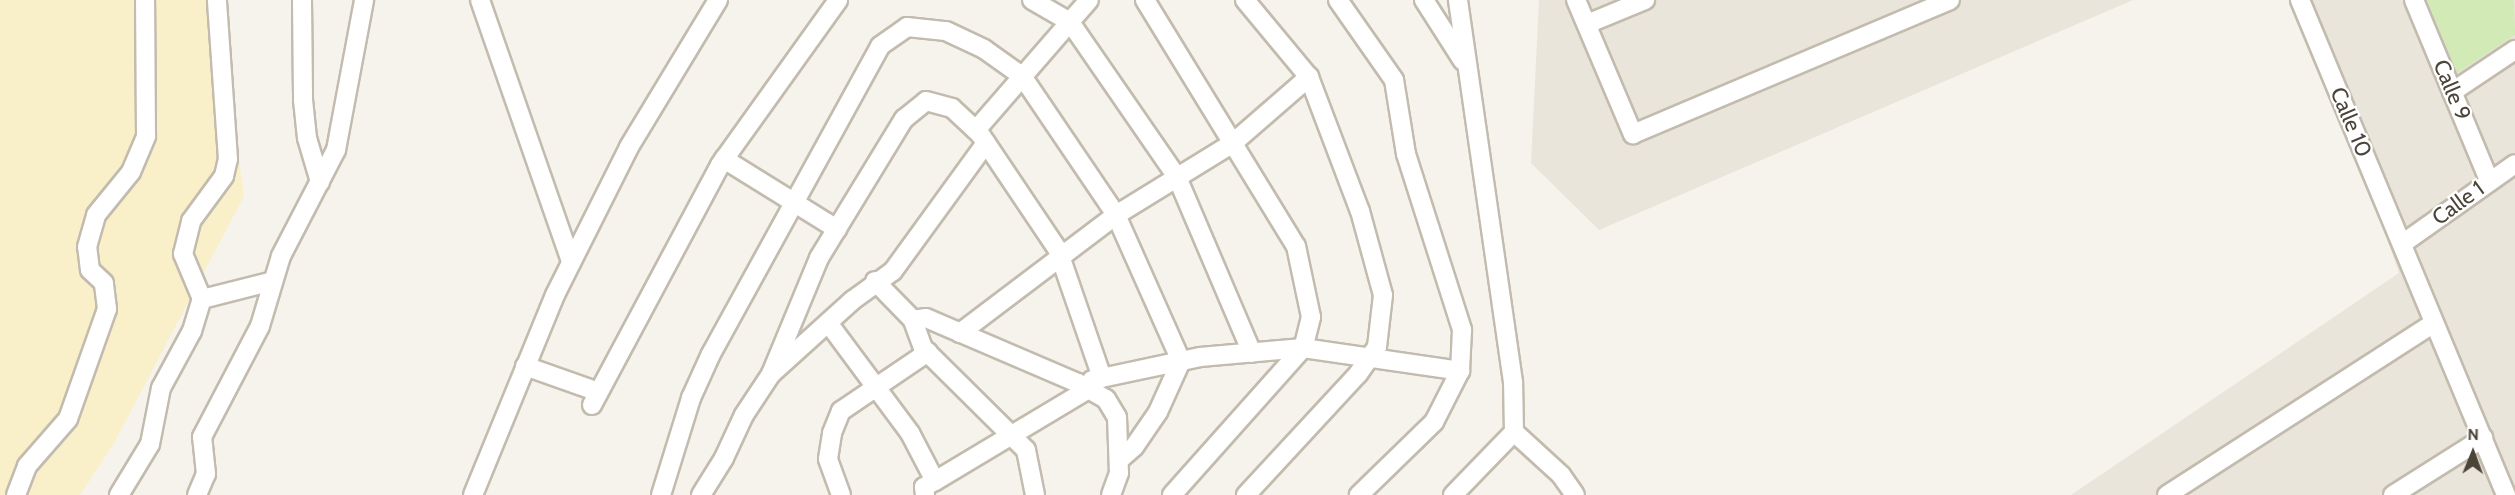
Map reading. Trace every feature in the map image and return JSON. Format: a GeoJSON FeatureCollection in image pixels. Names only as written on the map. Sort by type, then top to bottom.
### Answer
{"type":"FeatureCollection","features":[{"type":"Feature","properties":{"kind":"street"},"geometry":{"type":"LineString","coordinates":[[16,495],[27,466],[68,419],[107,309],[104,283],[90,270],[87,247],[96,215],[131,172],[146,136],[145,0]]}},
{"type":"Feature","properties":{"kind":"street"},"geometry":{"type":"LineString","coordinates":[[119,495],[150,444],[161,388],[192,331],[202,298],[183,254],[191,220],[224,176],[228,159],[217,0]]}},
{"type":"Feature","properties":{"kind":"street"},"geometry":{"type":"LineString","coordinates":[[302,0],[303,100],[307,138],[320,182]]}},
{"type":"Feature","properties":{"kind":"street"},"geometry":{"type":"LineString","coordinates":[[197,495],[206,474],[202,437],[260,326],[281,256],[336,150],[364,0]]}},
{"type":"Feature","properties":{"kind":"street"},"geometry":{"type":"LineString","coordinates":[[480,0],[571,262]]}},
{"type":"Feature","properties":{"kind":"street"},"geometry":{"type":"LineString","coordinates":[[473,495],[525,366],[571,262],[629,147],[718,0]]}},
{"type":"Feature","properties":{"kind":"street"},"geometry":{"type":"LineString","coordinates":[[525,366],[596,398],[724,159],[838,0]]}},
{"type":"Feature","properties":{"kind":"street"},"geometry":{"type":"LineString","coordinates":[[1032,0],[1070,22],[1177,177],[1252,353]]}},
{"type":"Feature","properties":{"kind":"street"},"geometry":{"type":"LineString","coordinates":[[771,374],[875,281],[893,271],[1022,76],[1089,0]]}},
{"type":"Feature","properties":{"kind":"street"},"geometry":{"type":"LineString","coordinates":[[1146,0],[1296,246],[1311,317],[1303,348],[1172,495]]}},
{"type":"Feature","properties":{"kind":"street"},"geometry":{"type":"LineString","coordinates":[[1245,0],[1309,77],[1360,211],[1383,296],[1377,346],[1370,357],[1358,374],[1246,495]]}},
{"type":"Feature","properties":{"kind":"street"},"geometry":{"type":"LineString","coordinates":[[1338,0],[1394,80],[1406,154],[1437,240],[1462,330],[1460,371],[1434,422],[1359,495]]}},
{"type":"Feature","properties":{"kind":"street"},"geometry":{"type":"LineString","coordinates":[[1424,0],[1466,65]]}},
{"type":"Feature","properties":{"kind":"street"},"geometry":{"type":"LineString","coordinates":[[1453,495],[1514,432],[1513,382],[1458,0]]}},
{"type":"Feature","properties":{"kind":"street"},"geometry":{"type":"LineString","coordinates":[[1576,0],[1633,134],[1950,0]]}},
{"type":"Feature","properties":{"kind":"street"},"geometry":{"type":"LineString","coordinates":[[1587,24],[1645,0]]}},
{"type":"Feature","properties":{"kind":"street","name":"Calle 10"},"geometry":{"type":"LineString","coordinates":[[2301,0],[2402,244],[2432,324],[2506,495]]}},
{"type":"Feature","properties":{"kind":"street","name":"Calle 9"},"geometry":{"type":"LineString","coordinates":[[2414,0],[2489,180]]}},
{"type":"Feature","properties":{"kind":"street"},"geometry":{"type":"LineString","coordinates":[[661,495],[691,398],[794,201],[880,46],[907,27],[946,31],[984,49],[1022,76],[1116,215],[1181,361],[1158,412],[1134,447],[1119,460]]}},
{"type":"Feature","properties":{"kind":"street"},"geometry":{"type":"LineString","coordinates":[[2452,92],[2515,50]]}},
{"type":"Feature","properties":{"kind":"street"},"geometry":{"type":"LineString","coordinates":[[960,333],[1116,215],[1233,143],[1309,77]]}},
{"type":"Feature","properties":{"kind":"street"},"geometry":{"type":"LineString","coordinates":[[701,495],[724,458],[744,415],[771,374],[819,258],[904,119],[926,101],[952,108],[981,136],[1061,257],[1090,383]]}},
{"type":"Feature","properties":{"kind":"street"},"geometry":{"type":"LineString","coordinates":[[724,159],[837,229]]}},
{"type":"Feature","properties":{"kind":"street","name":"Calle 1"},"geometry":{"type":"LineString","coordinates":[[2402,244],[2489,180],[2515,164]]}},
{"type":"Feature","properties":{"kind":"street"},"geometry":{"type":"LineString","coordinates":[[202,298],[273,281]]}},
{"type":"Feature","properties":{"kind":"street"},"geometry":{"type":"LineString","coordinates":[[875,281],[913,320],[915,332],[928,352],[1026,450],[1035,495]]}},
{"type":"Feature","properties":{"kind":"street"},"geometry":{"type":"LineString","coordinates":[[913,320],[926,318],[1090,383],[1106,399],[1117,417],[1119,473],[1111,495]]}},
{"type":"Feature","properties":{"kind":"street"},"geometry":{"type":"LineString","coordinates":[[829,324],[910,433],[930,488],[1090,383],[1181,361],[1303,348],[1460,371]]}},
{"type":"Feature","properties":{"kind":"street"},"geometry":{"type":"LineString","coordinates":[[2167,495],[2432,324]]}},
{"type":"Feature","properties":{"kind":"street"},"geometry":{"type":"LineString","coordinates":[[841,495],[828,459],[832,433],[841,411],[928,352]]}},
{"type":"Feature","properties":{"kind":"street"},"geometry":{"type":"LineString","coordinates":[[1514,432],[1561,475],[1575,495]]}},
{"type":"Feature","properties":{"kind":"street"},"geometry":{"type":"LineString","coordinates":[[2393,495],[2483,438]]}},
{"type":"Feature","properties":{"kind":"shaded area"},"geometry":{"type":"Polygon","coordinates":[[[1539,0],[2133,0],[1599,230],[1531,163],[1539,0]]]}},
{"type":"Feature","properties":{"kind":"shaded area"},"geometry":{"type":"Polygon","coordinates":[[[2302,0],[2515,0],[2515,495],[2071,495],[2399,273],[2302,0]]]}},
{"type":"Feature","properties":{"kind":"green space"},"geometry":{"type":"Polygon","coordinates":[[[2427,0],[2514,0],[2515,35],[2457,73],[2427,0]]]}},
{"type":"Feature","properties":{"kind":"sand"},"geometry":{"type":"Polygon","coordinates":[[[0,0],[210,0],[219,16],[244,196],[114,443],[80,495],[0,495],[0,0]]]}}]}
